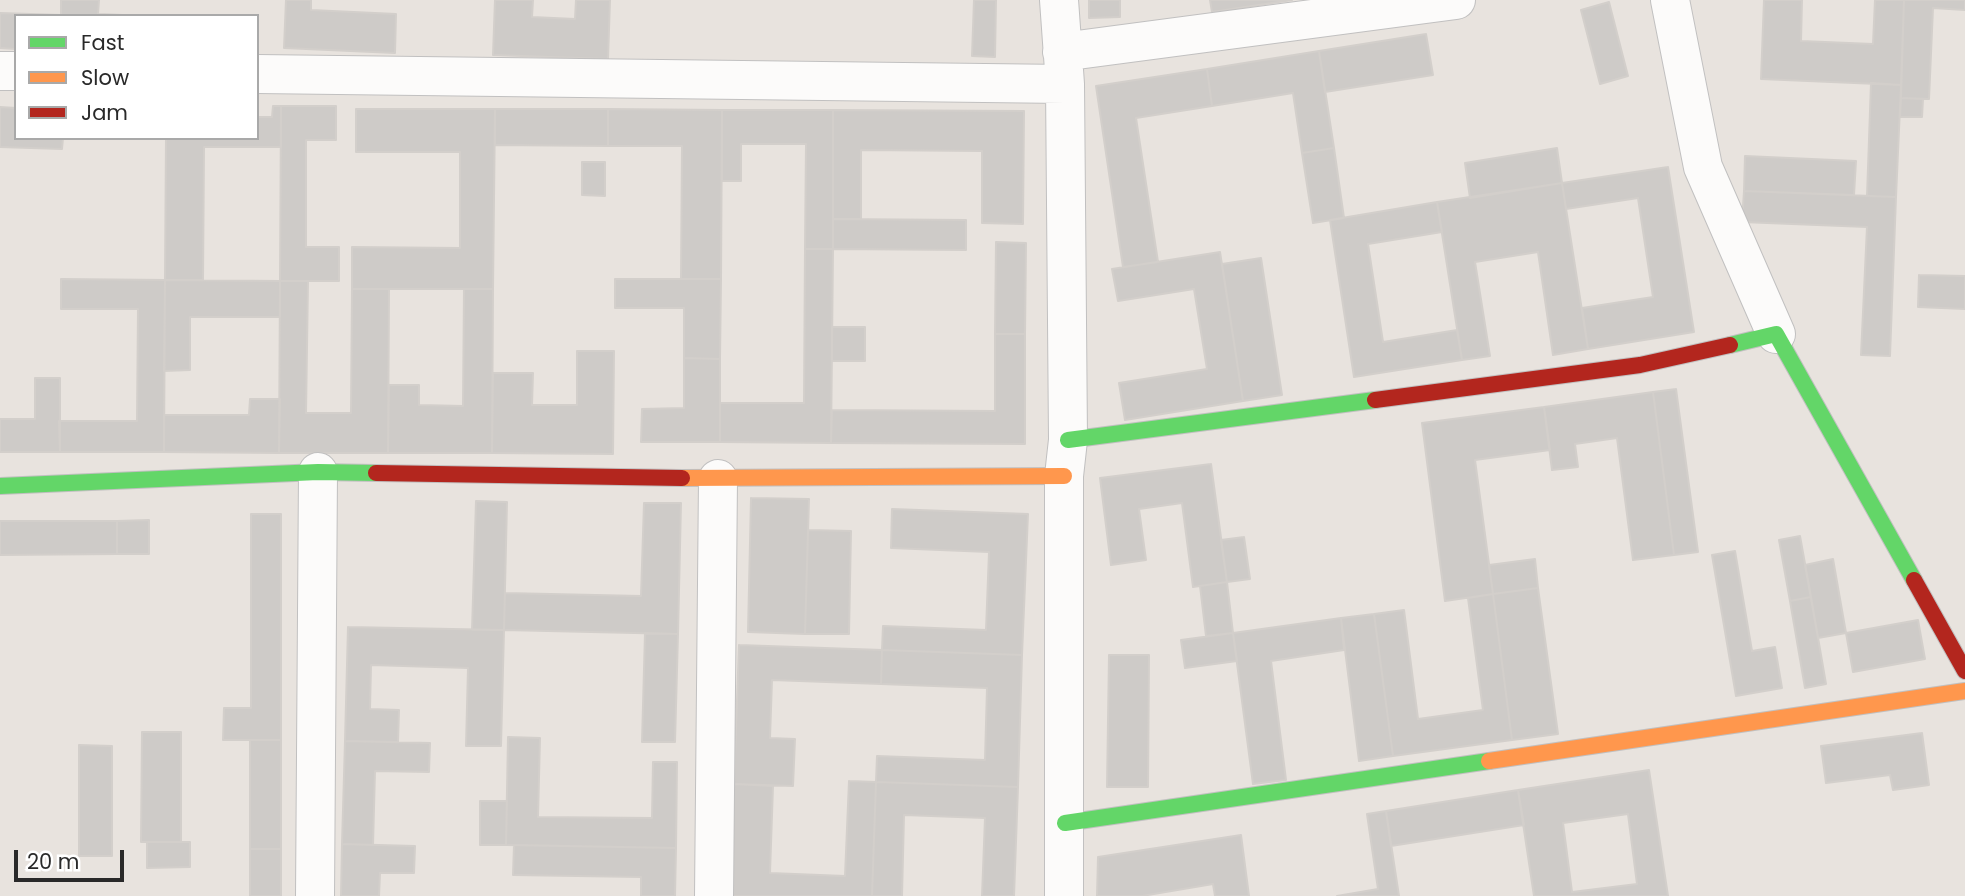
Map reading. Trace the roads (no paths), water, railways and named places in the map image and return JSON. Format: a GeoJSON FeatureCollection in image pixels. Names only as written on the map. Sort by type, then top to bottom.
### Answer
{"type":"FeatureCollection","features":[{"type":"Feature","properties":{"kind":"street"},"geometry":{"type":"LineString","coordinates":[[1059,0],[1064,68],[1065,896]]}},
{"type":"Feature","properties":{"kind":"street"},"geometry":{"type":"LineString","coordinates":[[259,74],[1064,68],[1456,0]]}},
{"type":"Feature","properties":{"kind":"street"},"geometry":{"type":"LineString","coordinates":[[1670,0],[1703,167],[1776,334],[1965,671]]}},
{"type":"Feature","properties":{"kind":"street"},"geometry":{"type":"LineString","coordinates":[[0,486],[318,472],[718,479],[1066,458],[1640,365],[1776,334]]}},
{"type":"Feature","properties":{"kind":"street"},"geometry":{"type":"LineString","coordinates":[[315,896],[318,472]]}},
{"type":"Feature","properties":{"kind":"street"},"geometry":{"type":"LineString","coordinates":[[714,896],[718,479]]}},
{"type":"Feature","properties":{"kind":"street"},"geometry":{"type":"LineString","coordinates":[[1065,823],[1965,691]]}}]}
